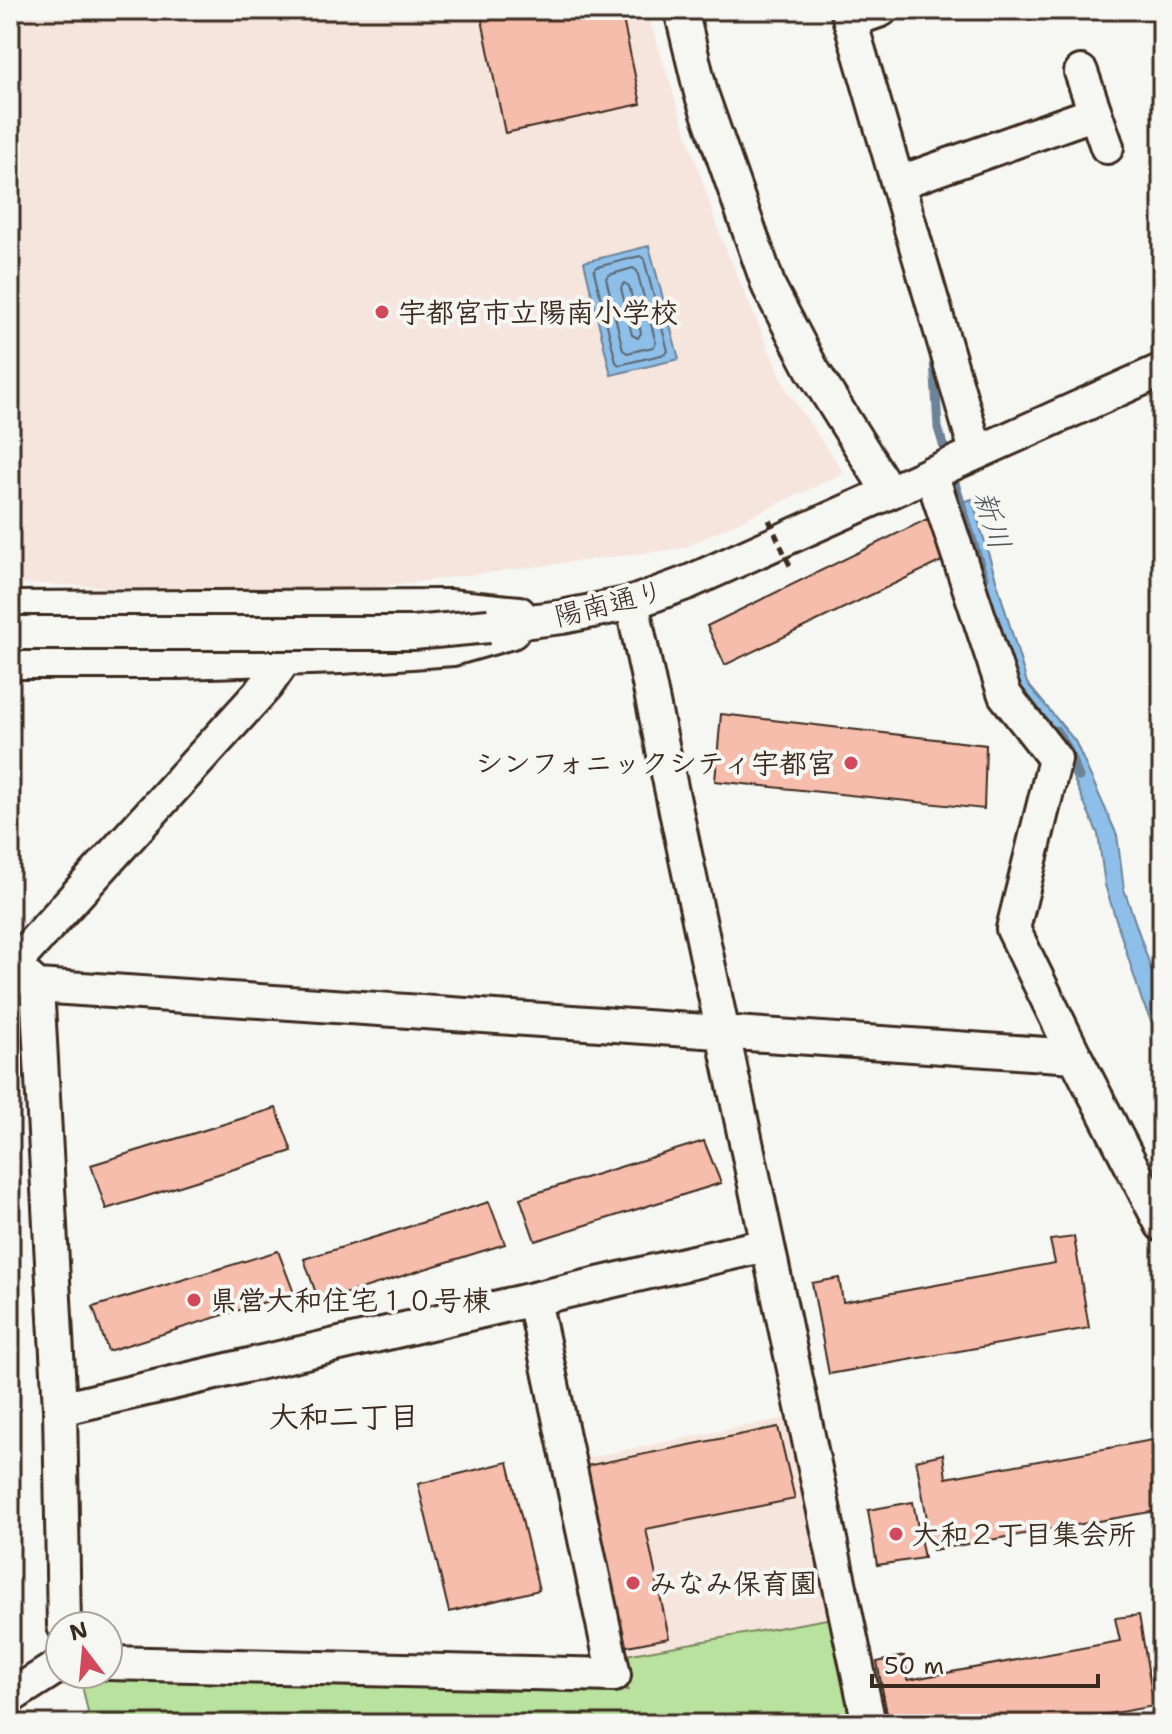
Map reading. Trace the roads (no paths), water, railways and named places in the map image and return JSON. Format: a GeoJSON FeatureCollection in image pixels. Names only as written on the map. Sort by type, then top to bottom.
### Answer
{"type":"FeatureCollection","features":[{"type":"Feature","properties":{"kind":"street"},"geometry":{"type":"LineString","coordinates":[[681,10],[701,93],[769,287],[812,369],[889,492]]}},
{"type":"Feature","properties":{"kind":"street"},"geometry":{"type":"LineString","coordinates":[[881,10],[848,16],[976,451]]}},
{"type":"Feature","properties":{"kind":"street"},"geometry":{"type":"LineString","coordinates":[[1081,72],[1107,147]]}},
{"type":"Feature","properties":{"kind":"street"},"geometry":{"type":"LineString","coordinates":[[898,183],[1095,113]]}},
{"type":"Feature","properties":{"kind":"street","name":"陽南通り"},"geometry":{"type":"LineString","coordinates":[[10,633],[413,633],[562,617],[632,603],[689,582],[1162,370]]}},
{"type":"Feature","properties":{"kind":"street"},"geometry":{"type":"LineString","coordinates":[[931,473],[1005,695],[1055,759],[1013,929],[1162,1225]]}},
{"type":"Feature","properties":{"kind":"street"},"geometry":{"type":"LineString","coordinates":[[632,603],[869,1724]]}},
{"type":"Feature","properties":{"kind":"street"},"geometry":{"type":"LineString","coordinates":[[10,608],[449,606],[562,617]]}},
{"type":"Feature","properties":{"kind":"street"},"geometry":{"type":"LineString","coordinates":[[10,662],[285,659],[453,649],[562,617]]}},
{"type":"Feature","properties":{"kind":"street"},"geometry":{"type":"LineString","coordinates":[[64,1610],[60,1409],[20,974],[266,686],[285,659]]}},
{"type":"Feature","properties":{"kind":"street"},"geometry":{"type":"LineString","coordinates":[[20,974],[721,1031],[1075,1056]]}},
{"type":"Feature","properties":{"kind":"street"},"geometry":{"type":"LineString","coordinates":[[60,1409],[766,1245]]}},
{"type":"Feature","properties":{"kind":"street"},"geometry":{"type":"LineString","coordinates":[[124,1663],[614,1675],[534,1300]]}},
{"type":"Feature","properties":{"kind":"street"},"geometry":{"type":"LineString","coordinates":[[10,1697],[44,1675]]}},
{"type":"Feature","properties":{"kind":"water"},"geometry":{"type":"Polygon","coordinates":[[[649,246],[679,359],[611,375],[584,262],[649,246]]]}},
{"type":"Feature","properties":{"kind":"water"},"geometry":{"type":"Polygon","coordinates":[[[972,499],[1027,683],[1075,741],[1117,835],[1124,889],[1162,1001],[1162,1034],[1151,1021],[1142,1001],[1105,885],[1098,834],[1071,773],[1076,765],[1069,747],[1027,700],[1017,682],[962,502],[972,499]]]}},
{"type":"Feature","properties":{"kind":"waterway","name":"新川"},"geometry":{"type":"LineString","coordinates":[[934,359],[938,428],[984,577]]}},
{"type":"Feature","properties":{"kind":"waterway","name":"新川"},"geometry":{"type":"LineString","coordinates":[[1056,730],[1067,747],[1079,777]]}},
{"type":"Feature","properties":{"kind":"place","name":"宇都宮市立陽南小学校"},"geometry":{"type":"Point","coordinates":[382,312]}},
{"type":"Feature","properties":{"kind":"place","name":"シンフォニックシティ宇都宮"},"geometry":{"type":"Point","coordinates":[851,763]}},
{"type":"Feature","properties":{"kind":"place","name":"県営大和住宅１０号棟"},"geometry":{"type":"Point","coordinates":[194,1300]}},
{"type":"Feature","properties":{"kind":"place","name":"大和２丁目集会所"},"geometry":{"type":"Point","coordinates":[896,1534]}},
{"type":"Feature","properties":{"kind":"place","name":"みなみ保育園"},"geometry":{"type":"Point","coordinates":[633,1583]}},
{"type":"Feature","properties":{"kind":"district","name":"大和二丁目"},"geometry":{"type":"Point","coordinates":[344,1417]}}]}
